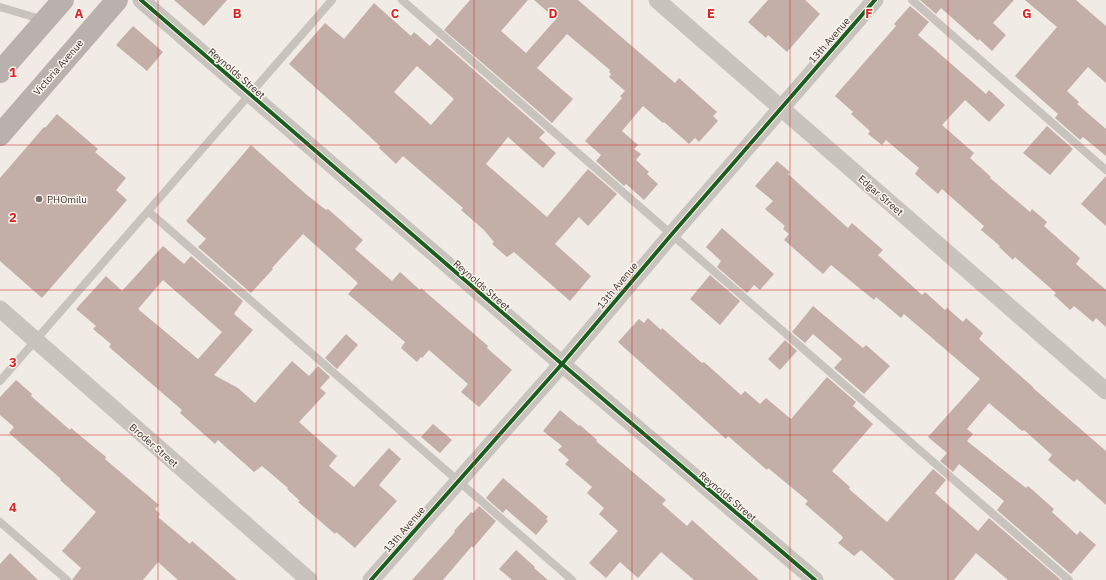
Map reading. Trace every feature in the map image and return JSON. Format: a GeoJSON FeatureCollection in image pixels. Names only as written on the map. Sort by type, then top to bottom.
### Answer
{"type":"FeatureCollection","features":[{"type":"Feature","properties":{"kind":"main road"},"geometry":{"type":"LineString","coordinates":[[0,72],[63,0]]}},
{"type":"Feature","properties":{"kind":"main road","name":"Victoria Avenue"},"geometry":{"type":"LineString","coordinates":[[0,135],[117,0]]}},
{"type":"Feature","properties":{"kind":"street","name":"Reynolds Street"},"geometry":{"type":"LineString","coordinates":[[141,0],[562,364],[815,580]]}},
{"type":"Feature","properties":{"kind":"street","name":"Edgar Street"},"geometry":{"type":"LineString","coordinates":[[657,0],[1106,391]]}},
{"type":"Feature","properties":{"kind":"street","name":"13th Avenue"},"geometry":{"type":"LineString","coordinates":[[371,580],[562,364],[672,234],[875,0]]}},
{"type":"Feature","properties":{"kind":"street","name":"Broder Street"},"geometry":{"type":"LineString","coordinates":[[0,309],[309,580]]}},
{"type":"Feature","properties":{"kind":"lane"},"geometry":{"type":"LineString","coordinates":[[0,381],[332,0]]}},
{"type":"Feature","properties":{"kind":"lane"},"geometry":{"type":"LineString","coordinates":[[402,0],[1069,580]]}},
{"type":"Feature","properties":{"kind":"lane"},"geometry":{"type":"LineString","coordinates":[[912,0],[1106,170]]}},
{"type":"Feature","properties":{"kind":"lane"},"geometry":{"type":"LineString","coordinates":[[0,7],[45,20]]}},
{"type":"Feature","properties":{"kind":"lane"},"geometry":{"type":"LineString","coordinates":[[148,211],[572,580]]}},
{"type":"Feature","properties":{"kind":"lane"},"geometry":{"type":"LineString","coordinates":[[0,522],[67,580]]}},
{"type":"Feature","properties":{"kind":"building"},"geometry":{"type":"Polygon","coordinates":[[[174,0],[227,0],[204,26],[174,0]]]}},
{"type":"Feature","properties":{"kind":"building"},"geometry":{"type":"Polygon","coordinates":[[[470,0],[528,0],[501,31],[526,53],[556,19],[534,0],[578,0],[675,83],[679,78],[717,112],[713,116],[718,121],[699,142],[695,138],[689,144],[643,106],[622,131],[638,145],[634,149],[641,154],[636,160],[649,172],[647,174],[658,184],[644,200],[626,184],[624,186],[596,161],[601,155],[585,141],[622,98],[620,96],[625,91],[609,77],[611,74],[609,72],[610,70],[567,34],[537,68],[573,99],[552,123],[444,30],[470,0]]]}},
{"type":"Feature","properties":{"kind":"building"},"geometry":{"type":"Polygon","coordinates":[[[768,0],[805,0],[820,14],[787,52],[768,35],[766,38],[748,22],[768,0]]]}},
{"type":"Feature","properties":{"kind":"building"},"geometry":{"type":"Polygon","coordinates":[[[920,0],[1014,0],[993,23],[1006,35],[992,51],[979,39],[978,41],[941,8],[936,14],[920,0]]]}},
{"type":"Feature","properties":{"kind":"building"},"geometry":{"type":"Polygon","coordinates":[[[1025,0],[1076,0],[1106,26],[1106,83],[1088,67],[1067,91],[1079,102],[1077,104],[1106,129],[1106,156],[1083,137],[1080,140],[1055,118],[1058,114],[1015,76],[1057,27],[1025,0]]]}},
{"type":"Feature","properties":{"kind":"building"},"geometry":{"type":"Polygon","coordinates":[[[374,3],[411,36],[414,32],[430,46],[437,38],[545,132],[539,138],[556,153],[543,168],[508,137],[486,164],[547,217],[588,169],[617,194],[588,226],[579,217],[555,244],[591,276],[570,301],[514,252],[507,257],[492,244],[494,242],[484,230],[461,210],[463,208],[403,156],[396,164],[379,148],[380,146],[289,64],[325,23],[344,39],[374,3]],[[417,66],[394,92],[431,125],[454,99],[417,66]]]}},
{"type":"Feature","properties":{"kind":"building"},"geometry":{"type":"Polygon","coordinates":[[[910,6],[929,22],[918,35],[986,94],[989,90],[1005,105],[989,122],[965,100],[942,125],[974,153],[970,158],[991,177],[990,178],[1030,212],[1032,209],[1047,222],[1044,226],[1080,258],[1076,264],[1106,290],[1106,327],[1096,318],[1093,322],[1074,306],[1070,310],[1054,295],[1056,293],[1015,257],[1013,260],[999,247],[1000,246],[981,230],[984,226],[942,189],[938,194],[915,174],[919,168],[886,140],[882,145],[868,134],[870,131],[851,114],[853,112],[835,96],[896,26],[894,24],[910,6]]]}},
{"type":"Feature","properties":{"kind":"building"},"geometry":{"type":"Polygon","coordinates":[[[133,26],[163,52],[147,71],[116,45],[133,26]]]}},
{"type":"Feature","properties":{"kind":"building"},"geometry":{"type":"Polygon","coordinates":[[[57,114],[98,149],[95,152],[126,178],[116,190],[127,200],[42,298],[0,261],[0,178],[57,114]]]}},
{"type":"Feature","properties":{"kind":"building"},"geometry":{"type":"Polygon","coordinates":[[[1047,126],[1073,149],[1050,175],[1023,153],[1047,126]]]}},
{"type":"Feature","properties":{"kind":"building"},"geometry":{"type":"Polygon","coordinates":[[[251,145],[307,195],[326,210],[328,209],[363,240],[355,249],[392,281],[400,272],[420,290],[421,288],[488,346],[487,348],[512,370],[479,407],[461,392],[468,384],[429,350],[417,362],[401,348],[405,342],[348,294],[358,283],[303,234],[251,293],[198,247],[206,239],[186,221],[251,145]]]}},
{"type":"Feature","properties":{"kind":"building"},"geometry":{"type":"Polygon","coordinates":[[[777,161],[790,172],[788,174],[848,228],[852,223],[883,250],[878,255],[922,295],[925,292],[945,310],[947,308],[963,322],[966,318],[983,333],[979,339],[1106,451],[1106,505],[1077,479],[1074,482],[1048,460],[1052,455],[1024,430],[1022,431],[989,403],[967,429],[973,434],[967,441],[1026,488],[1028,486],[1054,509],[1052,512],[1077,535],[1080,531],[1096,545],[1071,574],[997,510],[1004,501],[959,464],[953,472],[940,461],[947,453],[928,437],[980,379],[904,314],[901,318],[876,297],[874,300],[831,265],[823,274],[784,240],[789,234],[783,229],[785,226],[765,209],[773,201],[755,186],[777,161]]]}},
{"type":"Feature","properties":{"kind":"building"},"geometry":{"type":"Polygon","coordinates":[[[1106,176],[1106,226],[1081,204],[1106,176]]]}},
{"type":"Feature","properties":{"kind":"building"},"geometry":{"type":"Polygon","coordinates":[[[722,228],[774,274],[760,290],[754,285],[747,293],[717,267],[721,261],[706,247],[722,228]]]}},
{"type":"Feature","properties":{"kind":"building"},"geometry":{"type":"Polygon","coordinates":[[[163,246],[184,264],[191,256],[243,301],[234,314],[253,330],[214,375],[238,388],[255,403],[292,361],[309,376],[318,366],[330,377],[320,388],[326,393],[299,422],[337,456],[329,466],[354,487],[389,448],[401,459],[379,485],[397,501],[355,548],[336,532],[335,534],[298,502],[300,501],[287,489],[288,488],[262,466],[254,472],[218,440],[215,444],[180,413],[182,410],[109,347],[111,344],[93,329],[96,326],[76,309],[106,276],[122,291],[163,246]],[[163,280],[138,309],[198,359],[222,332],[163,280]]]}},
{"type":"Feature","properties":{"kind":"building"},"geometry":{"type":"Polygon","coordinates":[[[710,275],[740,301],[720,325],[690,299],[710,275]]]}},
{"type":"Feature","properties":{"kind":"building"},"geometry":{"type":"Polygon","coordinates":[[[813,306],[863,348],[866,345],[890,366],[864,394],[834,368],[842,359],[813,334],[805,343],[792,332],[813,306]]]}},
{"type":"Feature","properties":{"kind":"building"},"geometry":{"type":"Polygon","coordinates":[[[648,318],[661,330],[662,328],[702,363],[704,362],[741,395],[745,391],[760,404],[766,398],[791,419],[827,377],[856,402],[853,406],[873,424],[832,471],[850,487],[849,489],[887,522],[933,469],[946,480],[935,493],[978,531],[989,518],[1061,580],[1008,580],[976,553],[954,580],[895,580],[861,550],[854,556],[838,543],[843,538],[842,536],[805,504],[808,501],[768,468],[767,470],[728,436],[726,439],[618,342],[639,319],[644,323],[648,318]]]}},
{"type":"Feature","properties":{"kind":"building"},"geometry":{"type":"Polygon","coordinates":[[[346,334],[358,345],[337,369],[325,358],[346,334]]]}},
{"type":"Feature","properties":{"kind":"building"},"geometry":{"type":"Polygon","coordinates":[[[785,340],[797,351],[780,370],[768,359],[785,340]]]}},
{"type":"Feature","properties":{"kind":"building"},"geometry":{"type":"Polygon","coordinates":[[[16,380],[32,394],[31,396],[70,430],[71,428],[106,457],[105,459],[159,505],[155,509],[160,514],[158,517],[190,544],[192,541],[237,580],[178,580],[158,562],[143,580],[72,580],[81,568],[62,551],[96,512],[9,433],[14,427],[0,415],[0,397],[16,380]]]}},
{"type":"Feature","properties":{"kind":"building"},"geometry":{"type":"Polygon","coordinates":[[[560,410],[579,426],[580,425],[597,440],[596,441],[666,500],[662,504],[687,526],[692,520],[759,580],[694,580],[661,552],[638,578],[620,562],[606,578],[589,563],[618,531],[599,514],[604,508],[587,493],[592,487],[565,464],[569,460],[558,450],[562,446],[543,431],[560,410]]]}},
{"type":"Feature","properties":{"kind":"building"},"geometry":{"type":"Polygon","coordinates":[[[433,424],[452,440],[440,453],[421,437],[433,424]]]}},
{"type":"Feature","properties":{"kind":"building"},"geometry":{"type":"Polygon","coordinates":[[[503,478],[548,517],[546,519],[548,521],[536,535],[506,509],[503,513],[486,498],[503,478]]]}},
{"type":"Feature","properties":{"kind":"building"},"geometry":{"type":"Polygon","coordinates":[[[479,506],[496,521],[473,548],[472,546],[443,580],[412,580],[471,512],[473,513],[479,506]]]}},
{"type":"Feature","properties":{"kind":"building"},"geometry":{"type":"Polygon","coordinates":[[[516,550],[548,580],[512,580],[499,569],[516,550]]]}},
{"type":"Feature","properties":{"kind":"building"},"geometry":{"type":"Polygon","coordinates":[[[10,553],[38,580],[0,580],[0,564],[10,553]]]}},
{"type":"Feature","properties":{"kind":"cycle path"},"geometry":{"type":"LineString","coordinates":[[141,0],[562,364],[815,580]]}},
{"type":"Feature","properties":{"kind":"cycle path"},"geometry":{"type":"LineString","coordinates":[[371,580],[562,364],[672,234],[875,0]]}},
{"type":"Feature","properties":{"kind":"place","name":"PHOmilu"},"geometry":{"type":"Point","coordinates":[39,199]}}]}
